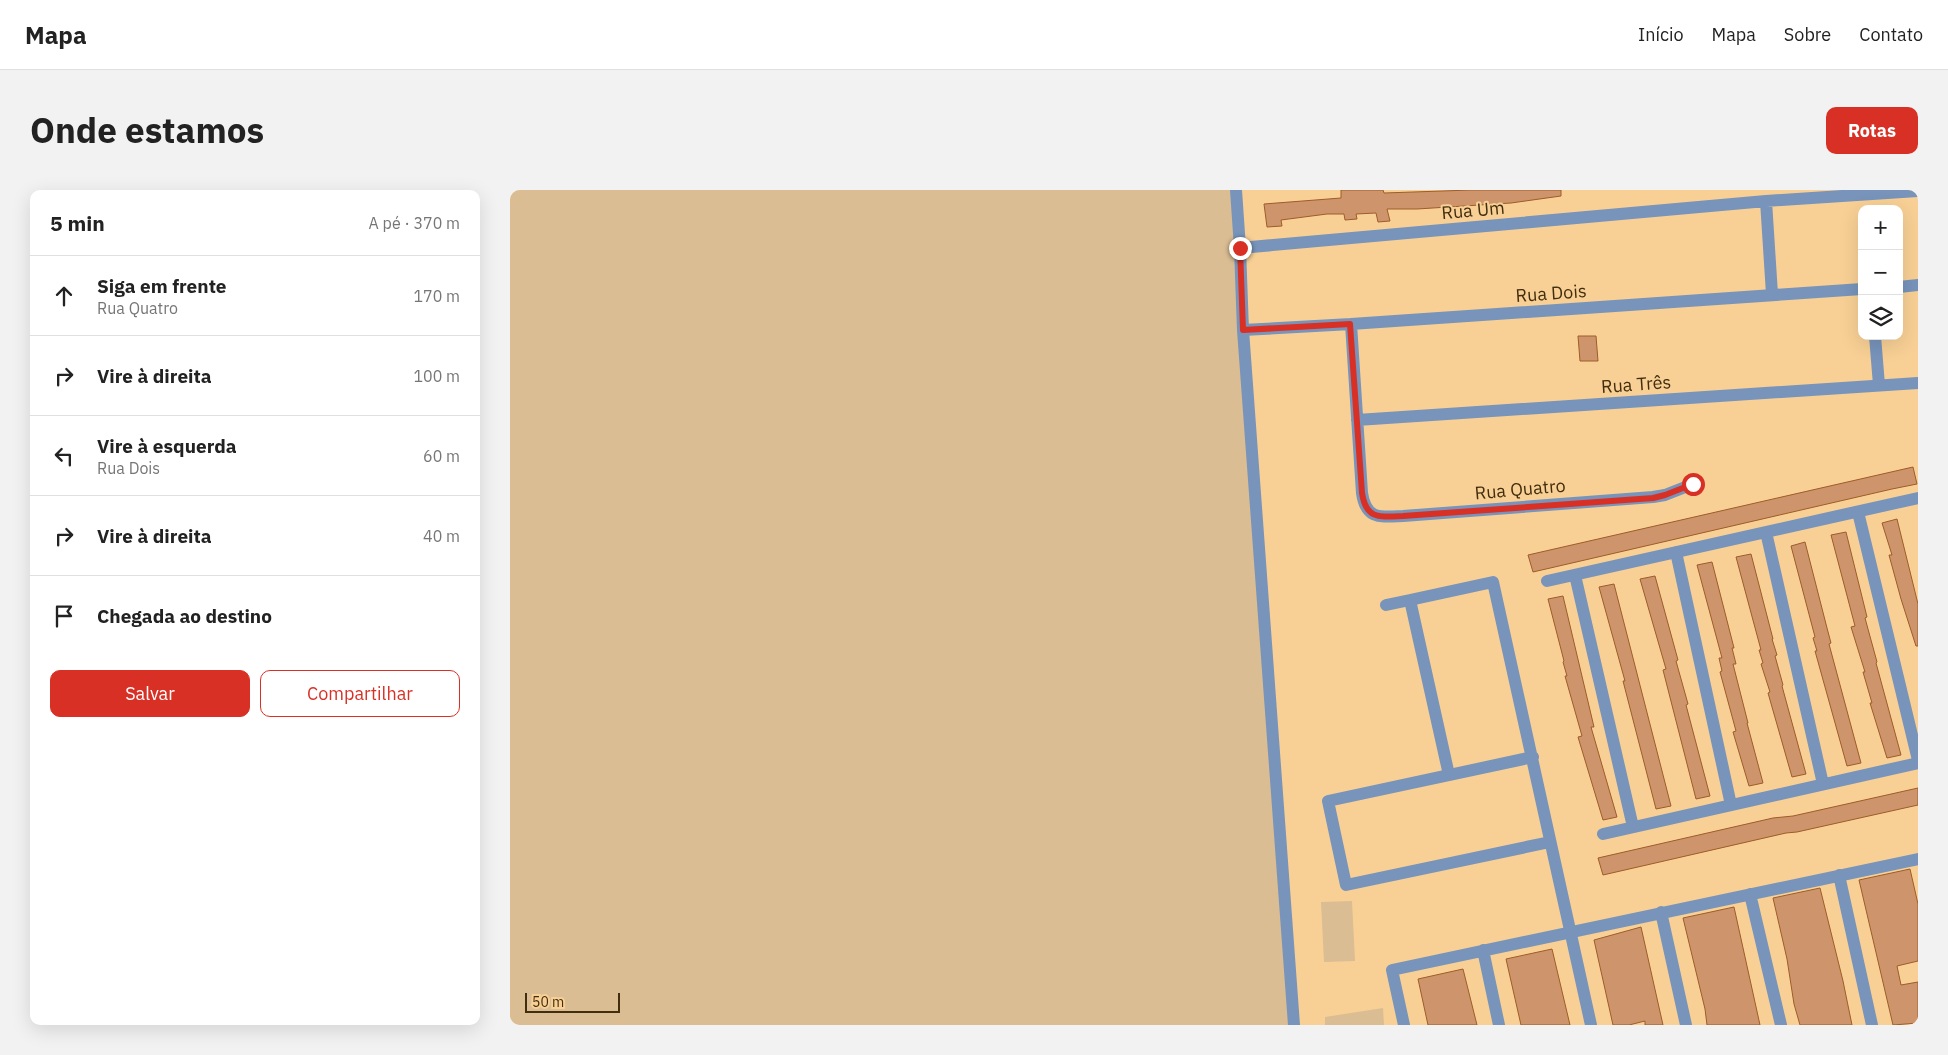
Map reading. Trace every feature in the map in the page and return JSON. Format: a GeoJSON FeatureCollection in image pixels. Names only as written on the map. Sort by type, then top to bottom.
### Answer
{"type":"FeatureCollection","features":[{"type":"Feature","properties":{"kind":"street"},"geometry":{"type":"LineString","coordinates":[[1236,190],[1243,330],[1294,1025]]}},
{"type":"Feature","properties":{"kind":"street","name":"Rua Um"},"geometry":{"type":"LineString","coordinates":[[1240,248],[1766,201],[1918,191]]}},
{"type":"Feature","properties":{"kind":"street"},"geometry":{"type":"LineString","coordinates":[[1766,201],[1772,294]]}},
{"type":"Feature","properties":{"kind":"street"},"geometry":{"type":"LineString","coordinates":[[1903,287],[1918,285]]}},
{"type":"Feature","properties":{"kind":"street","name":"Rua Dois"},"geometry":{"type":"LineString","coordinates":[[1243,330],[1858,289]]}},
{"type":"Feature","properties":{"kind":"street"},"geometry":{"type":"LineString","coordinates":[[1350,324],[1357,420]]}},
{"type":"Feature","properties":{"kind":"street"},"geometry":{"type":"LineString","coordinates":[[1875,340],[1879,385]]}},
{"type":"Feature","properties":{"kind":"street","name":"Rua Três"},"geometry":{"type":"LineString","coordinates":[[1357,420],[1918,383]]}},
{"type":"Feature","properties":{"kind":"street","name":"Rua Quatro"},"geometry":{"type":"LineString","coordinates":[[1357,420],[1362,493],[1365,506],[1370,513],[1381,516],[1653,498],[1693,484]]}},
{"type":"Feature","properties":{"kind":"street"},"geometry":{"type":"LineString","coordinates":[[1547,581],[1918,498]]}},
{"type":"Feature","properties":{"kind":"street"},"geometry":{"type":"LineString","coordinates":[[1603,834],[1918,762],[1858,512]]}},
{"type":"Feature","properties":{"kind":"street"},"geometry":{"type":"LineString","coordinates":[[1766,532],[1823,784]]}},
{"type":"Feature","properties":{"kind":"street"},"geometry":{"type":"LineString","coordinates":[[1676,552],[1730,805]]}},
{"type":"Feature","properties":{"kind":"street"},"geometry":{"type":"LineString","coordinates":[[1575,575],[1633,828]]}},
{"type":"Feature","properties":{"kind":"street"},"geometry":{"type":"LineString","coordinates":[[1386,605],[1493,582],[1591,1025]]}},
{"type":"Feature","properties":{"kind":"street"},"geometry":{"type":"LineString","coordinates":[[1410,600],[1449,775]]}},
{"type":"Feature","properties":{"kind":"street"},"geometry":{"type":"LineString","coordinates":[[1533,757],[1328,801],[1346,885],[1550,842]]}},
{"type":"Feature","properties":{"kind":"street"},"geometry":{"type":"LineString","coordinates":[[1404,1025],[1392,970],[1918,859]]}},
{"type":"Feature","properties":{"kind":"street"},"geometry":{"type":"LineString","coordinates":[[1838,875],[1872,1025]]}},
{"type":"Feature","properties":{"kind":"street"},"geometry":{"type":"LineString","coordinates":[[1750,894],[1781,1025]]}},
{"type":"Feature","properties":{"kind":"street"},"geometry":{"type":"LineString","coordinates":[[1661,912],[1686,1025]]}},
{"type":"Feature","properties":{"kind":"street"},"geometry":{"type":"LineString","coordinates":[[1483,950],[1499,1025]]}},
{"type":"Feature","properties":{"kind":"shaded area"},"geometry":{"type":"Polygon","coordinates":[[[510,190],[1231,190],[1291,1025],[510,1025],[510,190]]]}},
{"type":"Feature","properties":{"kind":"shaded area"},"geometry":{"type":"Polygon","coordinates":[[[1352,901],[1355,961],[1324,962],[1321,902],[1352,901]]]}},
{"type":"Feature","properties":{"kind":"shaded area"},"geometry":{"type":"Polygon","coordinates":[[[1383,1008],[1384,1025],[1325,1025],[1325,1017],[1383,1008]]]}},
{"type":"Feature","properties":{"kind":"building"},"geometry":{"type":"Polygon","coordinates":[[[1341,190],[1383,190],[1384,193],[1471,190],[1561,190],[1561,196],[1511,203],[1387,209],[1390,221],[1378,222],[1376,213],[1356,214],[1357,219],[1345,220],[1344,214],[1327,214],[1281,220],[1282,226],[1267,227],[1264,204],[1341,198],[1341,190]]]}},
{"type":"Feature","properties":{"kind":"building"},"geometry":{"type":"Polygon","coordinates":[[[1578,336],[1596,336],[1598,361],[1580,361],[1578,336]]]}},
{"type":"Feature","properties":{"kind":"building"},"geometry":{"type":"Polygon","coordinates":[[[1913,467],[1917,484],[1533,572],[1528,555],[1913,467]]]}},
{"type":"Feature","properties":{"kind":"building"},"geometry":{"type":"Polygon","coordinates":[[[1897,519],[1918,604],[1918,646],[1916,646],[1901,599],[1889,555],[1892,555],[1882,523],[1897,519]]]}},
{"type":"Feature","properties":{"kind":"building"},"geometry":{"type":"Polygon","coordinates":[[[1846,532],[1876,663],[1901,755],[1887,758],[1870,703],[1872,703],[1863,672],[1865,672],[1851,627],[1855,626],[1831,535],[1846,532]]]}},
{"type":"Feature","properties":{"kind":"building"},"geometry":{"type":"Polygon","coordinates":[[[1805,542],[1831,643],[1829,644],[1861,763],[1847,766],[1815,651],[1817,651],[1813,638],[1815,637],[1791,546],[1805,542]]]}},
{"type":"Feature","properties":{"kind":"building"},"geometry":{"type":"Polygon","coordinates":[[[1751,554],[1777,655],[1775,656],[1782,686],[1806,774],[1792,777],[1768,693],[1770,692],[1761,664],[1763,663],[1759,650],[1761,650],[1736,557],[1751,554]]]}},
{"type":"Feature","properties":{"kind":"building"},"geometry":{"type":"Polygon","coordinates":[[[1712,562],[1734,648],[1732,648],[1736,664],[1733,664],[1763,783],[1749,786],[1733,732],[1736,731],[1720,672],[1722,671],[1719,658],[1722,658],[1697,565],[1712,562]]]}},
{"type":"Feature","properties":{"kind":"building"},"geometry":{"type":"Polygon","coordinates":[[[1655,576],[1678,660],[1676,661],[1688,704],[1686,705],[1710,796],[1696,799],[1663,670],[1666,669],[1640,579],[1655,576]]]}},
{"type":"Feature","properties":{"kind":"building"},"geometry":{"type":"Polygon","coordinates":[[[1614,584],[1671,806],[1656,809],[1623,681],[1625,681],[1599,587],[1614,584]]]}},
{"type":"Feature","properties":{"kind":"building"},"geometry":{"type":"Polygon","coordinates":[[[1563,596],[1594,727],[1591,727],[1617,817],[1603,820],[1578,737],[1582,736],[1565,676],[1567,676],[1564,661],[1548,599],[1563,596]]]}},
{"type":"Feature","properties":{"kind":"building"},"geometry":{"type":"Polygon","coordinates":[[[1918,788],[1918,805],[1603,875],[1598,858],[1773,818],[1793,816],[1918,788]]]}},
{"type":"Feature","properties":{"kind":"building"},"geometry":{"type":"Polygon","coordinates":[[[1910,869],[1918,904],[1918,961],[1897,966],[1901,985],[1918,982],[1918,1023],[1893,1025],[1859,880],[1910,869]]]}},
{"type":"Feature","properties":{"kind":"building"},"geometry":{"type":"Polygon","coordinates":[[[1820,888],[1852,1025],[1800,1025],[1794,1004],[1787,959],[1773,898],[1820,888]]]}},
{"type":"Feature","properties":{"kind":"building"},"geometry":{"type":"Polygon","coordinates":[[[1734,907],[1760,1025],[1707,1025],[1705,1009],[1683,918],[1734,907]]]}},
{"type":"Feature","properties":{"kind":"building"},"geometry":{"type":"Polygon","coordinates":[[[1641,927],[1663,1025],[1645,1025],[1645,1021],[1629,1025],[1613,1025],[1594,940],[1641,927]]]}},
{"type":"Feature","properties":{"kind":"building"},"geometry":{"type":"Polygon","coordinates":[[[1552,949],[1570,1025],[1521,1025],[1506,959],[1552,949]]]}},
{"type":"Feature","properties":{"kind":"building"},"geometry":{"type":"Polygon","coordinates":[[[1463,969],[1477,1025],[1428,1025],[1418,979],[1463,969]]]}},
{"type":"Feature","properties":{"kind":"route"},"geometry":{"type":"LineString","coordinates":[[1240,248],[1243,330],[1350,324],[1362,493],[1365,506],[1370,513],[1390,517],[1653,498],[1678,491],[1693,484]]}}]}
